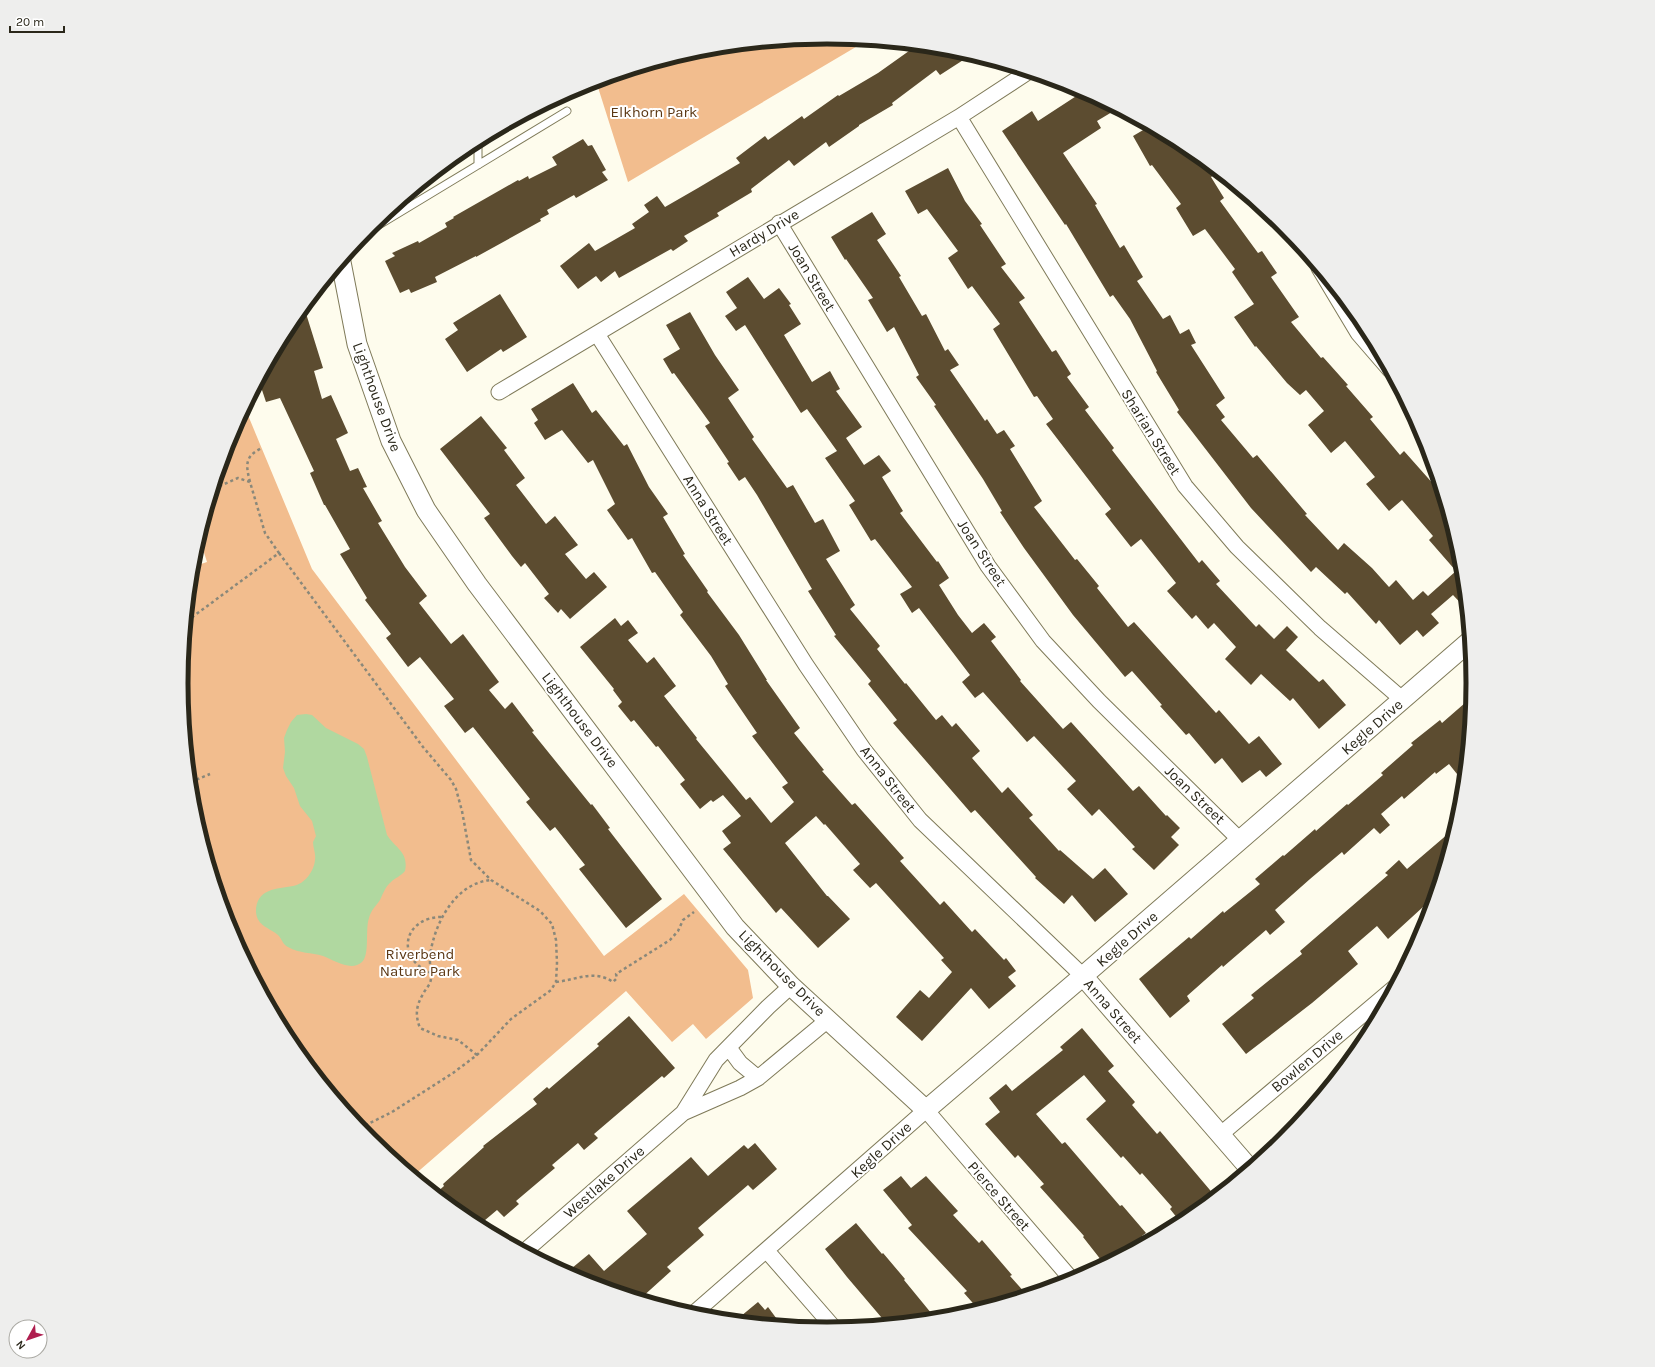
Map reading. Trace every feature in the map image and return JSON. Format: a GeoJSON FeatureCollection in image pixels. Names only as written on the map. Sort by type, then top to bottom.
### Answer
{"type":"FeatureCollection","features":[{"type":"Feature","properties":{"kind":"street","name":"Hardy Drive"},"geometry":{"type":"LineString","coordinates":[[499,392],[779,223],[959,117],[1023,75]]}},
{"type":"Feature","properties":{"kind":"street","name":"Sharian Street"},"geometry":{"type":"LineString","coordinates":[[959,117],[1185,486],[1237,547],[1320,628],[1403,700]]}},
{"type":"Feature","properties":{"kind":"street","name":"Joan Street"},"geometry":{"type":"LineString","coordinates":[[779,223],[988,566],[1043,641],[1099,701],[1240,840]]}},
{"type":"Feature","properties":{"kind":"street","name":"Lighthouse Drive"},"geometry":{"type":"LineString","coordinates":[[342,268],[357,344],[391,441],[426,510],[477,584],[736,927],[791,986],[829,1019],[926,1110]]}},
{"type":"Feature","properties":{"kind":"street"},"geometry":{"type":"LineString","coordinates":[[1334,292],[1358,333],[1372,349]]}},
{"type":"Feature","properties":{"kind":"street","name":"Anna Street"},"geometry":{"type":"LineString","coordinates":[[597,334],[806,666],[864,750],[920,820],[1083,976],[1247,1166]]}},
{"type":"Feature","properties":{"kind":"street","name":"Kegle Drive"},"geometry":{"type":"LineString","coordinates":[[698,1310],[767,1251],[926,1110],[1466,644]]}},
{"type":"Feature","properties":{"kind":"street","name":"Westlake Drive"},"geometry":{"type":"LineString","coordinates":[[528,1248],[683,1113],[716,1060],[768,1007],[791,986]]}},
{"type":"Feature","properties":{"kind":"street","name":"Bowlen Drive"},"geometry":{"type":"LineString","coordinates":[[1221,1134],[1384,998]]}},
{"type":"Feature","properties":{"kind":"street","name":"Westlake Drive"},"geometry":{"type":"LineString","coordinates":[[683,1113],[740,1088],[758,1078],[829,1019]]}},
{"type":"Feature","properties":{"kind":"street"},"geometry":{"type":"LineString","coordinates":[[729,1048],[740,1063],[758,1078]]}},
{"type":"Feature","properties":{"kind":"street","name":"Pierce Street"},"geometry":{"type":"LineString","coordinates":[[926,1110],[1068,1276]]}},
{"type":"Feature","properties":{"kind":"street"},"geometry":{"type":"LineString","coordinates":[[767,1251],[831,1323]]}},
{"type":"Feature","properties":{"kind":"lane"},"geometry":{"type":"LineString","coordinates":[[387,220],[567,111]]}},
{"type":"Feature","properties":{"kind":"lane"},"geometry":{"type":"LineString","coordinates":[[478,148],[478,165]]}},
{"type":"Feature","properties":{"kind":"path"},"geometry":{"type":"LineString","coordinates":[[262,448],[254,452],[249,458],[247,469],[265,534],[418,741],[451,780],[456,789],[462,811],[471,860],[491,880],[540,911],[552,924],[556,940],[556,982],[551,990],[511,1019],[477,1055],[453,1074],[392,1112],[365,1125]]}},
{"type":"Feature","properties":{"kind":"path"},"geometry":{"type":"LineString","coordinates":[[220,486],[238,478],[250,482]]}},
{"type":"Feature","properties":{"kind":"path"},"geometry":{"type":"LineString","coordinates":[[191,618],[279,553]]}},
{"type":"Feature","properties":{"kind":"path"},"geometry":{"type":"LineString","coordinates":[[195,780],[210,774]]}},
{"type":"Feature","properties":{"kind":"path"},"geometry":{"type":"LineString","coordinates":[[477,1055],[458,1040],[438,1036],[420,1028],[417,1020],[416,1009],[430,983],[430,957],[443,916],[451,904],[465,889],[474,884],[491,880]]}},
{"type":"Feature","properties":{"kind":"path"},"geometry":{"type":"LineString","coordinates":[[556,982],[591,975],[602,975],[613,982],[616,978],[616,974],[670,940],[678,931],[684,920],[694,912]]}},
{"type":"Feature","properties":{"kind":"path"},"geometry":{"type":"LineString","coordinates":[[431,973],[422,969],[414,962],[408,953],[408,939],[414,928],[420,923],[432,916],[443,916]]}},
{"type":"Feature","properties":{"kind":"green space","name":"Elkhorn Park"},"geometry":{"type":"Polygon","coordinates":[[[786,45],[860,45],[628,182],[598,87],[622,78],[662,66],[703,56],[744,49],[786,45]]]}},
{"type":"Feature","properties":{"kind":"green space","name":"Riverbend Nature Park"},"geometry":{"type":"Polygon","coordinates":[[[248,415],[312,569],[604,956],[684,894],[748,970],[753,998],[706,1039],[693,1024],[672,1042],[626,991],[417,1173],[375,1136],[347,1105],[320,1073],[296,1039],[254,966],[222,889],[200,808],[193,767],[189,725],[189,642],[193,600],[199,565],[207,562],[203,548],[210,518],[222,478],[248,415]]]}},
{"type":"Feature","properties":{"kind":"shaded area"},"geometry":{"type":"Polygon","coordinates":[[[297,715],[312,715],[326,728],[358,744],[364,749],[387,835],[405,859],[405,871],[387,886],[380,900],[372,910],[368,923],[366,954],[362,962],[353,966],[342,964],[323,956],[297,951],[286,946],[278,935],[261,924],[256,912],[257,904],[263,894],[274,889],[301,883],[311,873],[313,868],[315,855],[313,842],[316,836],[312,821],[300,806],[294,788],[286,776],[283,768],[285,752],[284,738],[287,730],[297,715]]]}},
{"type":"Feature","properties":{"kind":"building"},"geometry":{"type":"Polygon","coordinates":[[[912,49],[965,59],[940,75],[936,70],[892,103],[893,105],[859,125],[829,147],[826,142],[794,166],[789,160],[751,189],[752,192],[717,213],[719,216],[684,236],[688,241],[673,251],[671,249],[619,278],[615,271],[601,282],[596,276],[578,289],[560,266],[589,243],[595,251],[635,228],[632,224],[649,212],[644,205],[657,196],[665,207],[740,163],[736,158],[765,136],[768,140],[802,116],[804,119],[838,95],[839,96],[878,73],[912,49]]]}},
{"type":"Feature","properties":{"kind":"building"},"geometry":{"type":"Polygon","coordinates":[[[1077,95],[1113,112],[1097,121],[1101,128],[1063,153],[1097,204],[1095,205],[1120,248],[1124,245],[1143,277],[1137,281],[1163,319],[1170,315],[1180,334],[1189,329],[1196,343],[1191,345],[1225,398],[1216,405],[1225,417],[1221,420],[1253,458],[1257,455],[1307,514],[1305,515],[1338,550],[1344,543],[1372,568],[1389,587],[1396,580],[1413,600],[1423,591],[1428,596],[1456,571],[1429,540],[1433,536],[1402,500],[1389,511],[1366,484],[1375,477],[1345,441],[1331,453],[1308,425],[1324,411],[1306,390],[1300,395],[1287,383],[1256,346],[1255,347],[1234,317],[1254,304],[1232,272],[1235,269],[1205,229],[1193,236],[1176,208],[1181,204],[1152,165],[1150,166],[1133,136],[1145,129],[1183,152],[1212,173],[1214,175],[1211,177],[1224,198],[1220,201],[1258,253],[1262,251],[1277,273],[1271,277],[1299,317],[1291,322],[1321,358],[1323,357],[1348,385],[1346,386],[1373,417],[1370,419],[1400,455],[1404,451],[1436,487],[1455,559],[1462,605],[1453,595],[1431,614],[1439,623],[1423,637],[1417,630],[1400,645],[1379,620],[1376,624],[1347,592],[1345,594],[1316,567],[1311,572],[1251,508],[1177,412],[1179,410],[1156,372],[1157,371],[1130,319],[1113,295],[1110,297],[1066,224],[1065,225],[1002,131],[1032,111],[1038,121],[1077,95]]]}},
{"type":"Feature","properties":{"kind":"building"},"geometry":{"type":"Polygon","coordinates":[[[583,139],[588,146],[592,145],[606,170],[602,172],[608,180],[576,198],[574,195],[547,210],[549,214],[540,219],[541,221],[476,257],[435,277],[437,282],[411,293],[409,289],[400,293],[385,261],[395,256],[392,253],[418,241],[419,243],[447,227],[445,223],[454,218],[453,217],[518,180],[519,181],[528,176],[529,179],[557,165],[552,157],[583,139]]]}},
{"type":"Feature","properties":{"kind":"building"},"geometry":{"type":"Polygon","coordinates":[[[948,168],[965,201],[982,224],[980,225],[1006,264],[1001,267],[1025,298],[1019,302],[1052,352],[1056,350],[1071,374],[1067,377],[1089,407],[1085,410],[1114,448],[1112,450],[1199,563],[1202,560],[1220,581],[1216,584],[1256,627],[1259,624],[1274,639],[1287,626],[1298,637],[1286,650],[1319,682],[1323,679],[1346,705],[1319,729],[1293,698],[1290,701],[1261,674],[1251,685],[1225,659],[1236,647],[1214,623],[1208,629],[1196,615],[1192,619],[1167,591],[1176,583],[1141,539],[1131,547],[1105,514],[1111,509],[1046,424],[1053,419],[1037,396],[1034,397],[993,329],[1000,324],[972,286],[968,289],[948,258],[958,251],[927,209],[918,214],[905,191],[948,168]]]}},
{"type":"Feature","properties":{"kind":"building"},"geometry":{"type":"Polygon","coordinates":[[[872,212],[886,234],[877,240],[901,276],[899,277],[922,316],[926,314],[945,351],[948,349],[959,365],[950,370],[985,421],[987,419],[997,434],[1004,430],[1015,446],[1010,449],[1042,501],[1034,507],[1075,560],[1077,559],[1099,586],[1097,588],[1128,627],[1134,622],[1216,713],[1219,710],[1249,744],[1259,736],[1282,764],[1266,777],[1260,770],[1242,783],[1222,758],[1215,764],[1189,733],[1186,735],[1160,706],[1162,705],[1132,671],[1125,677],[1073,615],[1024,548],[1000,512],[1002,511],[983,479],[934,406],[936,405],[916,377],[919,375],[894,327],[887,332],[868,300],[873,298],[846,259],[845,260],[831,237],[872,212]]]}},
{"type":"Feature","properties":{"kind":"building"},"geometry":{"type":"Polygon","coordinates":[[[748,277],[764,299],[779,288],[791,304],[789,305],[801,324],[784,335],[812,382],[830,371],[840,389],[836,391],[862,427],[846,438],[864,465],[879,455],[891,471],[882,477],[903,511],[900,513],[937,562],[938,561],[949,578],[939,585],[958,615],[972,633],[984,623],[996,637],[991,641],[1021,680],[1020,681],[1063,729],[1071,722],[1133,791],[1139,786],[1166,816],[1167,815],[1180,828],[1171,837],[1179,845],[1154,870],[1132,849],[1135,847],[1099,809],[1092,816],[1067,789],[1076,781],[1034,736],[1027,742],[983,692],[975,698],[962,682],[970,675],[919,608],[912,613],[900,594],[912,587],[875,539],[871,541],[849,505],[855,501],[825,458],[837,451],[807,409],[801,413],[745,325],[736,331],[725,316],[737,308],[726,292],[748,277]]]}},
{"type":"Feature","properties":{"kind":"building"},"geometry":{"type":"Polygon","coordinates":[[[500,294],[527,337],[503,352],[501,349],[467,372],[445,339],[458,330],[453,323],[500,294]]]}},
{"type":"Feature","properties":{"kind":"building"},"geometry":{"type":"Polygon","coordinates":[[[690,312],[715,355],[739,390],[728,398],[754,437],[752,439],[787,488],[793,485],[815,523],[823,519],[840,551],[826,559],[855,605],[850,609],[880,646],[877,649],[936,720],[942,715],[952,727],[956,723],[980,751],[972,758],[1002,793],[1008,787],[1033,815],[1029,818],[1059,851],[1060,850],[1093,879],[1105,868],[1128,894],[1095,922],[1072,895],[1064,904],[1035,878],[1036,877],[975,810],[971,813],[893,723],[897,720],[868,684],[871,681],[834,636],[836,635],[808,591],[812,589],[757,495],[745,477],[739,481],[727,463],[729,462],[705,426],[710,423],[674,373],[672,374],[663,359],[680,349],[666,325],[690,312]]]}},
{"type":"Feature","properties":{"kind":"building"},"geometry":{"type":"Polygon","coordinates":[[[306,314],[323,368],[314,371],[322,399],[331,395],[348,433],[336,439],[350,471],[358,468],[367,487],[363,488],[382,521],[378,523],[405,567],[427,596],[419,603],[451,644],[463,634],[499,682],[489,690],[505,709],[512,702],[534,731],[532,732],[591,805],[592,804],[610,828],[608,829],[662,899],[626,928],[579,869],[585,865],[555,827],[550,831],[526,802],[530,799],[473,727],[465,733],[444,706],[454,699],[420,657],[408,667],[386,638],[391,634],[365,600],[367,598],[340,554],[350,549],[324,505],[310,473],[314,471],[280,398],[266,402],[261,388],[274,364],[306,314]]]}},
{"type":"Feature","properties":{"kind":"building"},"geometry":{"type":"Polygon","coordinates":[[[573,383],[592,413],[596,410],[624,446],[627,444],[649,487],[668,514],[663,517],[685,554],[683,555],[708,591],[707,592],[739,635],[766,680],[800,728],[794,733],[824,770],[822,771],[852,805],[855,803],[904,858],[900,861],[940,905],[944,901],[972,932],[975,929],[1004,960],[1006,958],[1016,971],[1008,977],[1016,986],[989,1009],[971,988],[922,1041],[896,1017],[920,990],[929,998],[952,972],[941,960],[944,958],[876,883],[870,888],[853,870],[860,864],[825,824],[824,825],[816,816],[785,843],[827,896],[850,919],[818,948],[781,908],[776,913],[723,849],[731,843],[722,831],[741,816],[723,795],[713,802],[711,800],[700,809],[680,784],[685,780],[658,746],[656,747],[634,720],[631,722],[618,706],[622,702],[613,690],[614,689],[580,647],[615,618],[621,626],[628,620],[638,633],[628,640],[647,663],[654,657],[676,686],[664,696],[697,738],[696,739],[746,800],[750,797],[771,823],[794,802],[782,787],[788,783],[752,736],[757,733],[725,686],[728,684],[711,656],[680,615],[683,612],[655,572],[652,573],[632,538],[628,540],[607,510],[615,504],[593,460],[588,463],[562,430],[545,440],[534,423],[538,420],[531,409],[573,383]]]}},
{"type":"Feature","properties":{"kind":"building"},"geometry":{"type":"Polygon","coordinates":[[[481,416],[507,448],[504,450],[525,478],[516,485],[546,524],[555,516],[578,545],[565,554],[586,579],[594,572],[607,587],[570,619],[561,609],[558,613],[544,598],[549,594],[525,563],[521,567],[512,556],[484,518],[490,514],[440,449],[481,416]]]}},
{"type":"Feature","properties":{"kind":"building"},"geometry":{"type":"Polygon","coordinates":[[[1467,702],[1461,771],[1457,774],[1449,764],[1436,774],[1435,772],[1404,799],[1402,796],[1381,814],[1390,825],[1380,834],[1374,828],[1344,855],[1342,852],[1310,879],[1275,910],[1285,922],[1270,935],[1266,930],[1223,967],[1222,965],[1187,996],[1190,1001],[1170,1018],[1139,979],[1189,937],[1191,939],[1223,911],[1224,913],[1260,884],[1255,879],[1315,829],[1316,831],[1347,804],[1348,805],[1383,775],[1381,773],[1413,745],[1411,743],[1440,720],[1442,723],[1467,702]]]}},
{"type":"Feature","properties":{"kind":"building"},"geometry":{"type":"Polygon","coordinates":[[[1449,833],[1428,903],[1388,939],[1377,926],[1348,951],[1358,964],[1312,1003],[1246,1054],[1222,1024],[1254,998],[1251,995],[1302,954],[1300,951],[1388,875],[1385,873],[1399,860],[1407,869],[1449,833]]]}},
{"type":"Feature","properties":{"kind":"building"},"geometry":{"type":"Polygon","coordinates":[[[629,1016],[675,1068],[664,1078],[662,1076],[594,1134],[598,1138],[584,1150],[578,1143],[552,1165],[555,1168],[516,1201],[519,1204],[504,1217],[497,1210],[483,1222],[438,1191],[444,1186],[443,1184],[484,1147],[483,1146],[537,1104],[533,1099],[547,1087],[549,1089],[599,1046],[597,1044],[629,1016]]]}},
{"type":"Feature","properties":{"kind":"building"},"geometry":{"type":"Polygon","coordinates":[[[1082,1028],[1114,1066],[1108,1071],[1135,1102],[1132,1105],[1157,1134],[1160,1131],[1213,1194],[1177,1218],[1170,1209],[1172,1207],[1142,1173],[1140,1175],[1123,1156],[1121,1158],[1086,1119],[1106,1101],[1084,1075],[1036,1114],[1062,1144],[1065,1142],[1120,1206],[1122,1205],[1146,1233],[1142,1236],[1144,1239],[1102,1261],[1083,1237],[1084,1236],[1040,1187],[1044,1184],[1018,1155],[1015,1158],[985,1124],[1000,1112],[989,1098],[1006,1084],[1012,1091],[1063,1050],[1060,1047],[1082,1028]]]}},
{"type":"Feature","properties":{"kind":"building"},"geometry":{"type":"Polygon","coordinates":[[[755,1143],[777,1169],[753,1190],[748,1185],[698,1228],[704,1235],[667,1267],[671,1271],[644,1296],[622,1289],[571,1269],[589,1254],[604,1271],[647,1234],[627,1211],[691,1157],[708,1176],[744,1145],[748,1149],[755,1143]]]}},
{"type":"Feature","properties":{"kind":"building"},"geometry":{"type":"Polygon","coordinates":[[[901,1176],[911,1188],[926,1176],[958,1211],[953,1215],[979,1243],[982,1240],[1024,1292],[975,1305],[964,1293],[967,1291],[908,1228],[912,1225],[883,1190],[901,1176]]]}},
{"type":"Feature","properties":{"kind":"building"},"geometry":{"type":"Polygon","coordinates":[[[856,1223],[905,1279],[904,1280],[932,1314],[884,1321],[825,1249],[856,1223]]]}},
{"type":"Feature","properties":{"kind":"building"},"geometry":{"type":"Polygon","coordinates":[[[758,1302],[765,1310],[768,1307],[779,1321],[744,1318],[740,1317],[758,1302]]]}}]}
